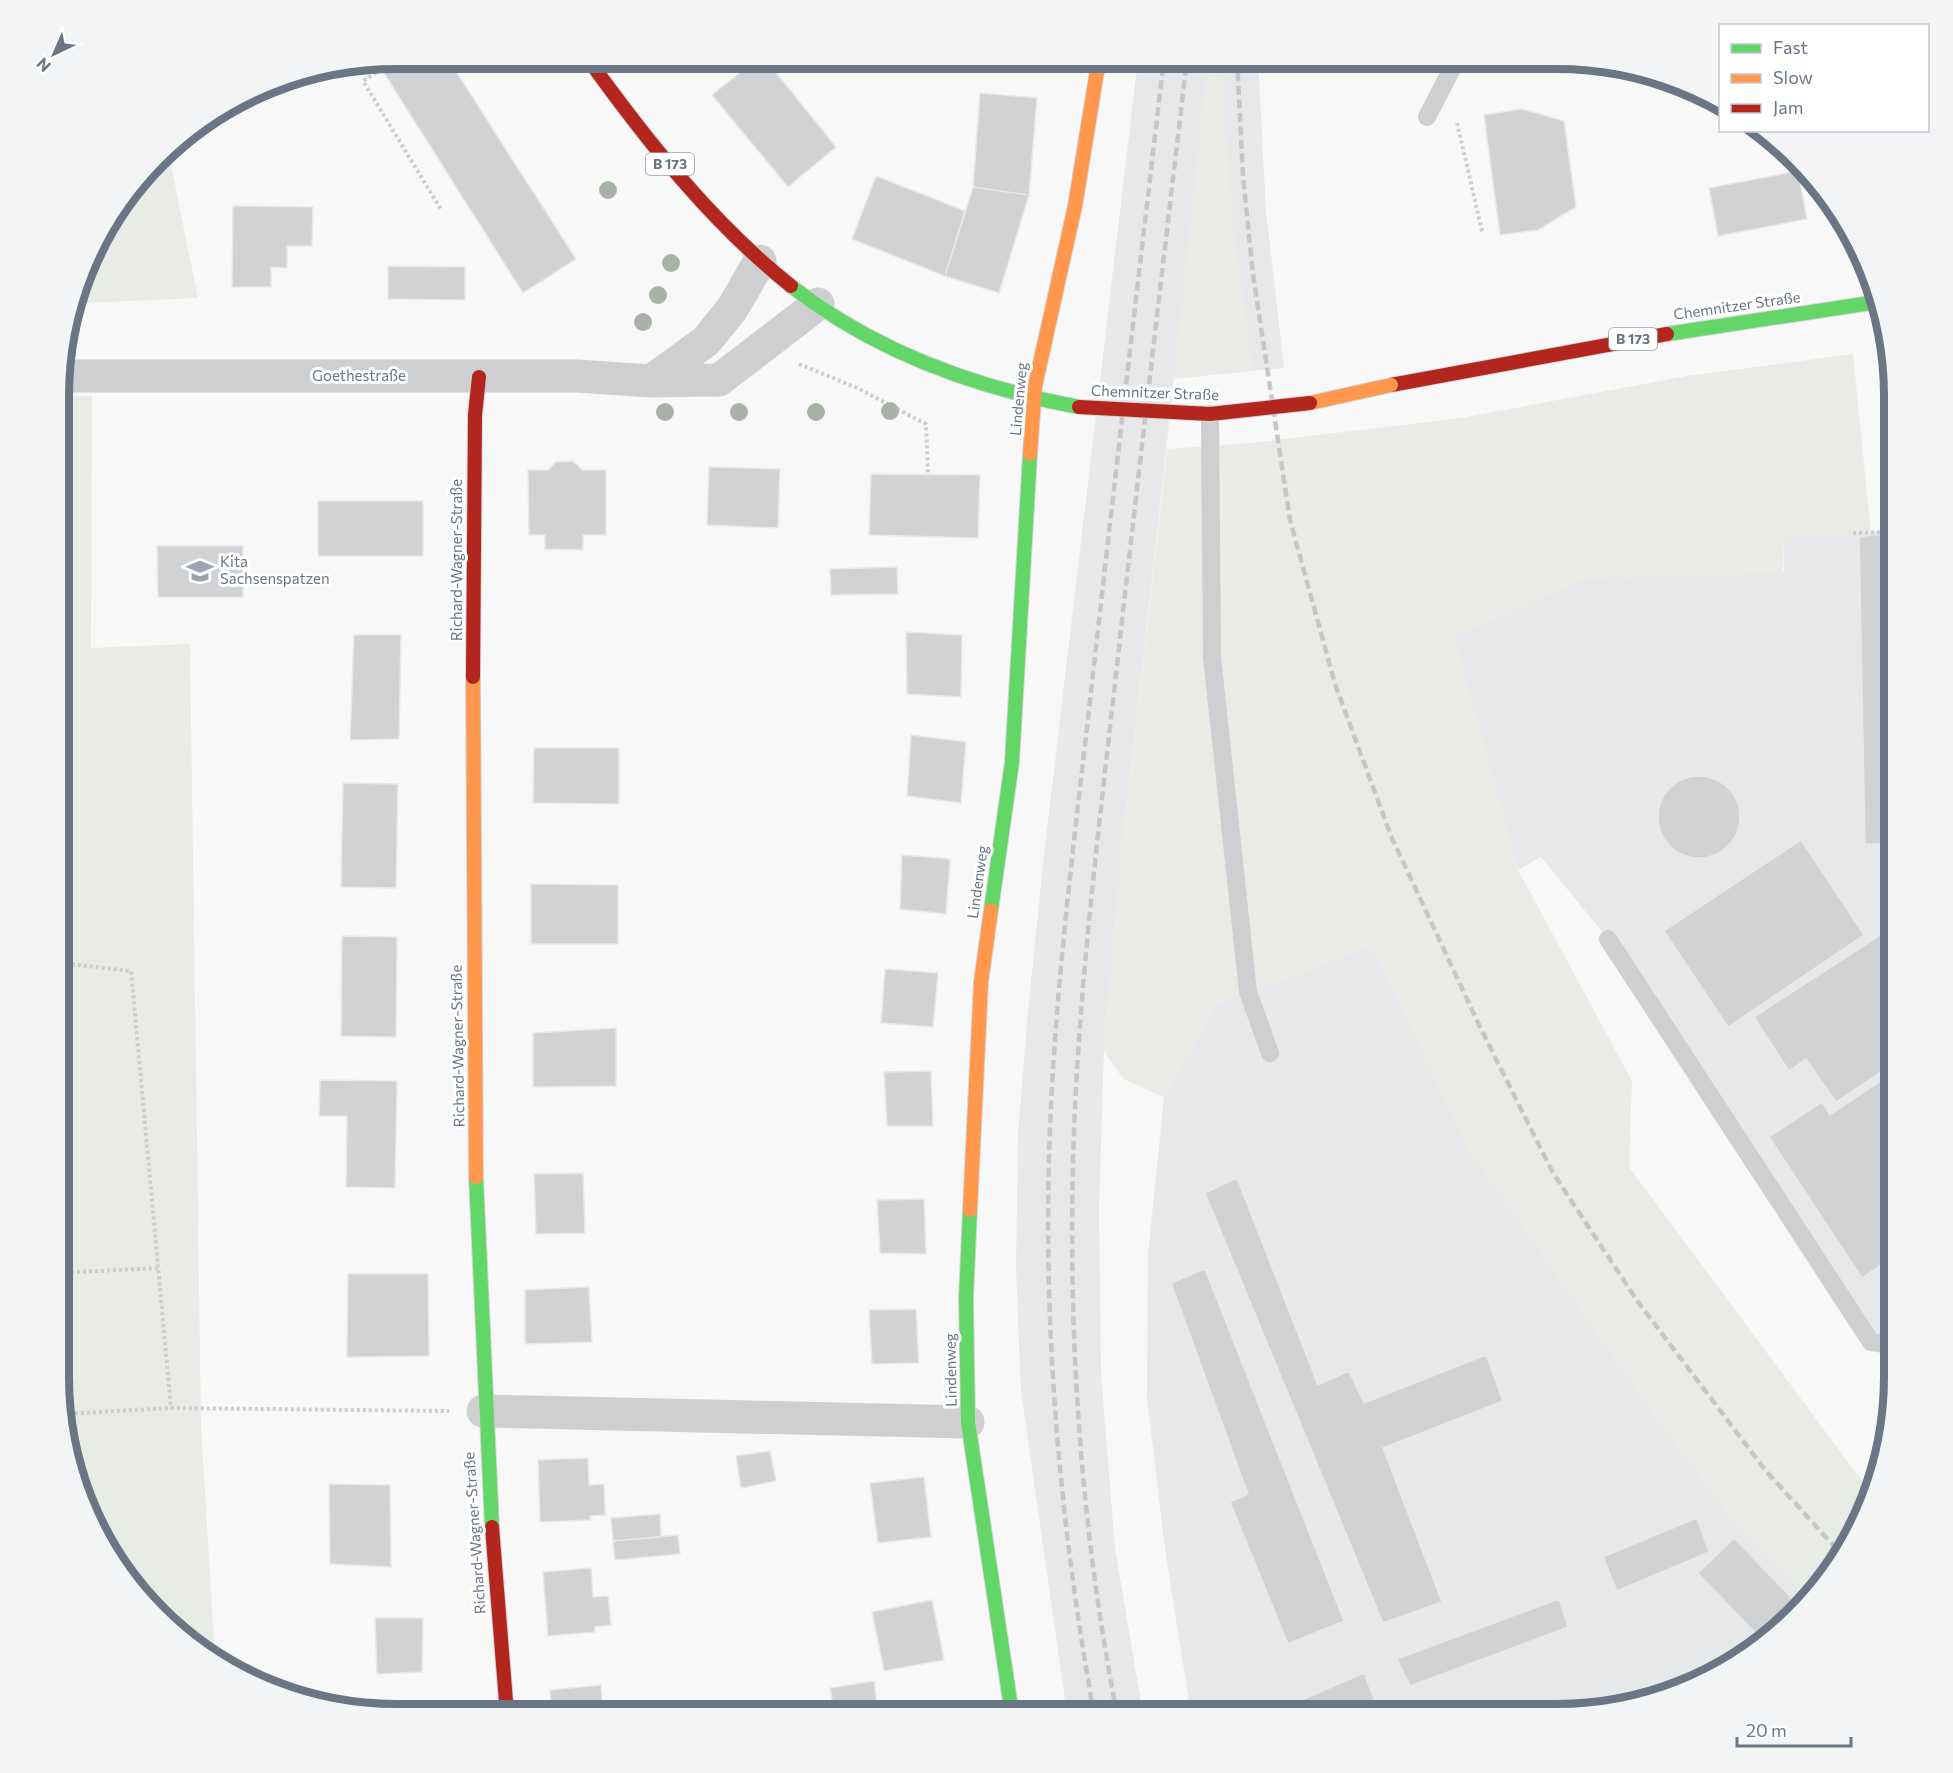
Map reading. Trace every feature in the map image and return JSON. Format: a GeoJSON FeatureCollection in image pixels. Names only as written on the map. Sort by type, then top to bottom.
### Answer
{"type":"FeatureCollection","features":[{"type":"Feature","properties":{"kind":"street","name":"Chemnitzer Straße"},"geometry":{"type":"LineString","coordinates":[[595,69],[615,97],[694,193],[760,261],[818,303],[876,340],[960,376],[1033,400],[1079,407],[1210,414],[1305,404],[1501,362],[1655,335],[1871,303]]}},
{"type":"Feature","properties":{"kind":"street","name":"Lindenweg"},"geometry":{"type":"LineString","coordinates":[[1010,1704],[969,1422],[966,1298],[981,982],[1012,762],[1033,400],[1039,357],[1057,296],[1091,125],[1098,69]]}},
{"type":"Feature","properties":{"kind":"street"},"geometry":{"type":"LineString","coordinates":[[651,381],[706,341],[732,309],[760,261]]}},
{"type":"Feature","properties":{"kind":"street","name":"Goethestraße"},"geometry":{"type":"LineString","coordinates":[[70,375],[577,376],[651,381],[719,380],[818,303]]}},
{"type":"Feature","properties":{"kind":"street","name":"Richard-Wagner-Straße"},"geometry":{"type":"LineString","coordinates":[[478,377],[475,415],[471,885],[483,1412],[506,1704]]}},
{"type":"Feature","properties":{"kind":"street"},"geometry":{"type":"LineString","coordinates":[[483,1412],[969,1422]]}},
{"type":"Feature","properties":{"kind":"lane"},"geometry":{"type":"LineString","coordinates":[[1427,117],[1452,69]]}},
{"type":"Feature","properties":{"kind":"lane"},"geometry":{"type":"LineString","coordinates":[[1210,414],[1212,657],[1248,992],[1270,1053]]}},
{"type":"Feature","properties":{"kind":"lane"},"geometry":{"type":"LineString","coordinates":[[1608,939],[1871,1342],[1884,1344]]}},
{"type":"Feature","properties":{"kind":"path"},"geometry":{"type":"LineString","coordinates":[[379,70],[363,81],[442,212]]}},
{"type":"Feature","properties":{"kind":"path"},"geometry":{"type":"LineString","coordinates":[[1447,78],[1482,231]]}},
{"type":"Feature","properties":{"kind":"path"},"geometry":{"type":"LineString","coordinates":[[796,362],[857,388],[927,424],[928,475]]}},
{"type":"Feature","properties":{"kind":"path"},"geometry":{"type":"LineString","coordinates":[[1853,533],[1884,532]]}},
{"type":"Feature","properties":{"kind":"path"},"geometry":{"type":"LineString","coordinates":[[69,964],[131,971],[171,1408]]}},
{"type":"Feature","properties":{"kind":"path"},"geometry":{"type":"LineString","coordinates":[[69,1272],[158,1268]]}},
{"type":"Feature","properties":{"kind":"path"},"geometry":{"type":"LineString","coordinates":[[71,1414],[171,1408],[483,1412]]}},
{"type":"Feature","properties":{"kind":"shaded area"},"geometry":{"type":"Polygon","coordinates":[[[1137,69],[1208,69],[1123,842],[1104,1051],[1099,1208],[1101,1374],[1115,1548],[1141,1704],[1066,1704],[1021,1391],[1016,1268],[1018,1134],[1044,855],[1137,69]]]}},
{"type":"Feature","properties":{"kind":"shaded area"},"geometry":{"type":"Polygon","coordinates":[[[1208,69],[1221,69],[1233,235],[1252,371],[1173,379],[1208,69]]]}},
{"type":"Feature","properties":{"kind":"shaded area"},"geometry":{"type":"Polygon","coordinates":[[[1220,69],[1259,69],[1266,211],[1284,368],[1252,371],[1233,235],[1220,69]]]}},
{"type":"Feature","properties":{"kind":"shaded area"},"geometry":{"type":"Polygon","coordinates":[[[170,160],[198,298],[82,303],[103,251],[124,214],[150,180],[170,160]]]}},
{"type":"Feature","properties":{"kind":"shaded area"},"geometry":{"type":"Polygon","coordinates":[[[1853,354],[1871,535],[1784,536],[1783,572],[1585,578],[1455,637],[1518,870],[1632,1081],[1629,1167],[1866,1486],[1850,1522],[1829,1559],[1803,1593],[1735,1521],[1649,1407],[1468,1149],[1372,945],[1216,1005],[1164,1097],[1123,1079],[1104,1051],[1123,842],[1167,449],[1251,443],[1461,418],[1687,376],[1853,354]]]}},
{"type":"Feature","properties":{"kind":"shaded area"},"geometry":{"type":"Polygon","coordinates":[[[92,396],[91,648],[190,644],[201,1426],[214,1649],[180,1623],[150,1593],[124,1559],[103,1522],[86,1482],[72,1420],[69,1377],[69,397],[92,396]]]}},
{"type":"Feature","properties":{"kind":"shaded area"},"geometry":{"type":"Polygon","coordinates":[[[1784,530],[1884,531],[1884,1359],[1608,939],[1541,857],[1518,870],[1454,637],[1585,578],[1784,572],[1784,530]]]}},
{"type":"Feature","properties":{"kind":"shaded area"},"geometry":{"type":"Polygon","coordinates":[[[1372,945],[1469,1149],[1649,1407],[1735,1521],[1803,1593],[1773,1623],[1739,1649],[1702,1670],[1662,1687],[1600,1701],[1557,1704],[1189,1704],[1166,1556],[1147,1399],[1148,1254],[1164,1097],[1216,1005],[1372,945]]]}},
{"type":"Feature","properties":{"kind":"building"},"geometry":{"type":"Polygon","coordinates":[[[390,69],[454,69],[576,259],[523,293],[384,73],[390,69]]]}},
{"type":"Feature","properties":{"kind":"building"},"geometry":{"type":"Polygon","coordinates":[[[744,69],[773,69],[836,147],[788,187],[712,95],[744,69]]]}},
{"type":"Feature","properties":{"kind":"building"},"geometry":{"type":"Polygon","coordinates":[[[980,93],[1037,98],[1029,195],[973,187],[980,93]]]}},
{"type":"Feature","properties":{"kind":"building"},"geometry":{"type":"Polygon","coordinates":[[[1522,109],[1564,121],[1576,207],[1538,230],[1500,235],[1484,115],[1522,109]]]}},
{"type":"Feature","properties":{"kind":"building"},"geometry":{"type":"Polygon","coordinates":[[[1795,172],[1799,176],[1807,219],[1718,236],[1709,188],[1795,172]]]}},
{"type":"Feature","properties":{"kind":"building"},"geometry":{"type":"Polygon","coordinates":[[[876,176],[965,211],[945,276],[852,239],[876,176]]]}},
{"type":"Feature","properties":{"kind":"building"},"geometry":{"type":"Polygon","coordinates":[[[973,187],[1029,195],[999,293],[945,276],[973,187]]]}},
{"type":"Feature","properties":{"kind":"building"},"geometry":{"type":"Polygon","coordinates":[[[233,206],[313,207],[312,246],[287,246],[287,268],[271,267],[271,287],[232,287],[233,206]]]}},
{"type":"Feature","properties":{"kind":"building"},"geometry":{"type":"Polygon","coordinates":[[[388,266],[465,267],[465,300],[388,299],[388,266]]]}},
{"type":"Feature","properties":{"kind":"building"},"geometry":{"type":"Polygon","coordinates":[[[573,461],[582,470],[606,470],[606,535],[583,535],[583,550],[545,549],[545,535],[529,535],[528,470],[548,470],[556,462],[573,461]]]}},
{"type":"Feature","properties":{"kind":"building"},"geometry":{"type":"Polygon","coordinates":[[[709,467],[780,469],[778,528],[707,525],[709,467]]]}},
{"type":"Feature","properties":{"kind":"building"},"geometry":{"type":"Polygon","coordinates":[[[871,474],[980,475],[978,538],[869,535],[871,474]]]}},
{"type":"Feature","properties":{"kind":"building"},"geometry":{"type":"Polygon","coordinates":[[[318,501],[423,501],[423,556],[318,556],[318,501]]]}},
{"type":"Feature","properties":{"kind":"building"},"geometry":{"type":"Polygon","coordinates":[[[1884,535],[1884,844],[1865,844],[1859,537],[1884,535]]]}},
{"type":"Feature","properties":{"kind":"building","name":"Kita Sachsenspatzen"},"geometry":{"type":"Polygon","coordinates":[[[157,546],[243,546],[243,597],[158,597],[157,546]]]}},
{"type":"Feature","properties":{"kind":"building"},"geometry":{"type":"Polygon","coordinates":[[[897,567],[898,594],[831,595],[830,569],[897,567]]]}},
{"type":"Feature","properties":{"kind":"building"},"geometry":{"type":"Polygon","coordinates":[[[906,632],[962,635],[961,697],[907,694],[906,632]]]}},
{"type":"Feature","properties":{"kind":"building"},"geometry":{"type":"Polygon","coordinates":[[[354,635],[401,635],[399,739],[350,740],[354,635]]]}},
{"type":"Feature","properties":{"kind":"building"},"geometry":{"type":"Polygon","coordinates":[[[911,735],[966,742],[961,803],[907,796],[911,735]]]}},
{"type":"Feature","properties":{"kind":"building"},"geometry":{"type":"Polygon","coordinates":[[[534,748],[619,748],[619,804],[533,803],[534,748]]]}},
{"type":"Feature","properties":{"kind":"building"},"geometry":{"type":"Polygon","coordinates":[[[1699,776],[1715,779],[1728,788],[1737,801],[1740,817],[1737,833],[1728,846],[1715,855],[1699,858],[1683,855],[1670,846],[1661,833],[1658,817],[1661,801],[1670,788],[1683,779],[1699,776]]]}},
{"type":"Feature","properties":{"kind":"building"},"geometry":{"type":"Polygon","coordinates":[[[343,783],[398,784],[396,888],[341,887],[343,783]]]}},
{"type":"Feature","properties":{"kind":"building"},"geometry":{"type":"Polygon","coordinates":[[[1801,840],[1864,935],[1728,1027],[1664,931],[1801,840]]]}},
{"type":"Feature","properties":{"kind":"building"},"geometry":{"type":"Polygon","coordinates":[[[902,855],[950,859],[946,914],[900,909],[902,855]]]}},
{"type":"Feature","properties":{"kind":"building"},"geometry":{"type":"Polygon","coordinates":[[[531,884],[618,885],[618,944],[531,944],[531,884]]]}},
{"type":"Feature","properties":{"kind":"building"},"geometry":{"type":"Polygon","coordinates":[[[1884,933],[1884,1070],[1836,1102],[1806,1059],[1789,1071],[1754,1017],[1884,933]]]}},
{"type":"Feature","properties":{"kind":"building"},"geometry":{"type":"Polygon","coordinates":[[[342,936],[397,937],[396,1037],[341,1036],[342,936]]]}},
{"type":"Feature","properties":{"kind":"building"},"geometry":{"type":"Polygon","coordinates":[[[885,969],[938,973],[933,1027],[881,1023],[885,969]]]}},
{"type":"Feature","properties":{"kind":"building"},"geometry":{"type":"Polygon","coordinates":[[[616,1028],[616,1086],[533,1087],[533,1033],[616,1028]]]}},
{"type":"Feature","properties":{"kind":"building"},"geometry":{"type":"Polygon","coordinates":[[[931,1071],[933,1126],[887,1126],[884,1072],[931,1071]]]}},
{"type":"Feature","properties":{"kind":"building"},"geometry":{"type":"Polygon","coordinates":[[[1884,1079],[1884,1263],[1862,1278],[1769,1137],[1822,1102],[1830,1115],[1884,1079]]]}},
{"type":"Feature","properties":{"kind":"building"},"geometry":{"type":"Polygon","coordinates":[[[320,1080],[397,1081],[395,1188],[346,1187],[347,1116],[319,1116],[320,1080]]]}},
{"type":"Feature","properties":{"kind":"building"},"geometry":{"type":"Polygon","coordinates":[[[583,1173],[585,1233],[536,1234],[534,1174],[583,1173]]]}},
{"type":"Feature","properties":{"kind":"building"},"geometry":{"type":"Polygon","coordinates":[[[1237,1178],[1318,1385],[1349,1371],[1364,1403],[1486,1355],[1503,1401],[1383,1448],[1442,1602],[1383,1623],[1205,1193],[1237,1178]]]}},
{"type":"Feature","properties":{"kind":"building"},"geometry":{"type":"Polygon","coordinates":[[[924,1199],[926,1254],[880,1253],[877,1200],[924,1199]]]}},
{"type":"Feature","properties":{"kind":"building"},"geometry":{"type":"Polygon","coordinates":[[[1205,1269],[1344,1621],[1288,1644],[1230,1502],[1248,1494],[1171,1283],[1205,1269]]]}},
{"type":"Feature","properties":{"kind":"building"},"geometry":{"type":"Polygon","coordinates":[[[348,1274],[428,1274],[429,1356],[347,1357],[348,1274]]]}},
{"type":"Feature","properties":{"kind":"building"},"geometry":{"type":"Polygon","coordinates":[[[589,1287],[592,1342],[525,1344],[525,1290],[589,1287]]]}},
{"type":"Feature","properties":{"kind":"building"},"geometry":{"type":"Polygon","coordinates":[[[916,1309],[919,1363],[872,1364],[869,1310],[916,1309]]]}},
{"type":"Feature","properties":{"kind":"building"},"geometry":{"type":"Polygon","coordinates":[[[770,1451],[776,1481],[741,1488],[736,1456],[770,1451]]]}},
{"type":"Feature","properties":{"kind":"building"},"geometry":{"type":"Polygon","coordinates":[[[588,1458],[589,1485],[604,1484],[605,1515],[590,1516],[590,1520],[540,1522],[538,1460],[588,1458]]]}},
{"type":"Feature","properties":{"kind":"building"},"geometry":{"type":"Polygon","coordinates":[[[924,1477],[931,1537],[878,1543],[870,1483],[924,1477]]]}},
{"type":"Feature","properties":{"kind":"building"},"geometry":{"type":"Polygon","coordinates":[[[329,1484],[390,1485],[391,1567],[330,1564],[329,1484]]]}},
{"type":"Feature","properties":{"kind":"building"},"geometry":{"type":"Polygon","coordinates":[[[660,1514],[661,1537],[613,1541],[611,1518],[660,1514]]]}},
{"type":"Feature","properties":{"kind":"building"},"geometry":{"type":"Polygon","coordinates":[[[1697,1518],[1709,1552],[1617,1591],[1603,1557],[1697,1518]]]}},
{"type":"Feature","properties":{"kind":"building"},"geometry":{"type":"Polygon","coordinates":[[[678,1535],[680,1554],[615,1560],[613,1541],[678,1535]]]}},
{"type":"Feature","properties":{"kind":"building"},"geometry":{"type":"Polygon","coordinates":[[[1734,1538],[1795,1601],[1757,1635],[1698,1573],[1734,1538]]]}},
{"type":"Feature","properties":{"kind":"building"},"geometry":{"type":"Polygon","coordinates":[[[591,1568],[593,1597],[608,1596],[611,1625],[595,1627],[595,1632],[548,1636],[543,1572],[591,1568]]]}},
{"type":"Feature","properties":{"kind":"building"},"geometry":{"type":"Polygon","coordinates":[[[1559,1599],[1568,1627],[1410,1686],[1397,1659],[1559,1599]]]}},
{"type":"Feature","properties":{"kind":"building"},"geometry":{"type":"Polygon","coordinates":[[[932,1600],[944,1660],[884,1671],[872,1612],[932,1600]]]}},
{"type":"Feature","properties":{"kind":"building"},"geometry":{"type":"Polygon","coordinates":[[[375,1618],[423,1618],[422,1672],[377,1674],[375,1618]]]}},
{"type":"Feature","properties":{"kind":"building"},"geometry":{"type":"Polygon","coordinates":[[[1364,1673],[1376,1704],[1292,1704],[1364,1673]]]}},
{"type":"Feature","properties":{"kind":"building"},"geometry":{"type":"Polygon","coordinates":[[[874,1681],[877,1704],[833,1704],[830,1688],[874,1681]]]}},
{"type":"Feature","properties":{"kind":"building"},"geometry":{"type":"Polygon","coordinates":[[[601,1685],[603,1704],[551,1704],[550,1690],[601,1685]]]}},
{"type":"Feature","properties":{"kind":"railway"},"geometry":{"type":"LineString","coordinates":[[1092,1704],[1071,1563],[1055,1412],[1048,1259],[1051,1106],[1058,998],[1069,890],[1163,69]]}},
{"type":"Feature","properties":{"kind":"railway"},"geometry":{"type":"LineString","coordinates":[[1115,1704],[1093,1564],[1078,1412],[1072,1259],[1075,1107],[1082,998],[1098,836],[1186,69]]}},
{"type":"Feature","properties":{"kind":"railway"},"geometry":{"type":"LineString","coordinates":[[1238,69],[1243,176],[1253,274],[1290,520],[1335,684],[1391,836],[1480,1027],[1553,1173],[1638,1302],[1766,1471],[1835,1548]]}},
{"type":"Feature","properties":{"kind":"traffic: fast"},"geometry":{"type":"LineString","coordinates":[[791,286],[857,330],[928,364],[1002,389],[1079,407]]}},
{"type":"Feature","properties":{"kind":"traffic: fast"},"geometry":{"type":"LineString","coordinates":[[1667,334],[1871,303]]}},
{"type":"Feature","properties":{"kind":"traffic: fast"},"geometry":{"type":"LineString","coordinates":[[991,910],[1012,762],[1030,454]]}},
{"type":"Feature","properties":{"kind":"traffic: fast"},"geometry":{"type":"LineString","coordinates":[[476,1177],[492,1527]]}},
{"type":"Feature","properties":{"kind":"traffic: fast"},"geometry":{"type":"LineString","coordinates":[[970,1210],[966,1298],[968,1422],[1010,1704]]}},
{"type":"Feature","properties":{"kind":"traffic: slow"},"geometry":{"type":"LineString","coordinates":[[1030,454],[1035,386],[1075,206],[1097,69]]}},
{"type":"Feature","properties":{"kind":"traffic: slow"},"geometry":{"type":"LineString","coordinates":[[1310,403],[1391,385]]}},
{"type":"Feature","properties":{"kind":"traffic: slow"},"geometry":{"type":"LineString","coordinates":[[473,677],[476,1177]]}},
{"type":"Feature","properties":{"kind":"traffic: slow"},"geometry":{"type":"LineString","coordinates":[[970,1210],[981,982],[991,910]]}},
{"type":"Feature","properties":{"kind":"traffic: jam"},"geometry":{"type":"LineString","coordinates":[[596,69],[682,180],[734,235],[791,286]]}},
{"type":"Feature","properties":{"kind":"traffic: jam"},"geometry":{"type":"LineString","coordinates":[[1391,385],[1667,334]]}},
{"type":"Feature","properties":{"kind":"traffic: jam"},"geometry":{"type":"LineString","coordinates":[[473,677],[475,415],[479,377]]}},
{"type":"Feature","properties":{"kind":"traffic: jam"},"geometry":{"type":"LineString","coordinates":[[1079,407],[1210,414],[1310,403]]}},
{"type":"Feature","properties":{"kind":"traffic: jam"},"geometry":{"type":"LineString","coordinates":[[492,1527],[506,1704]]}},
{"type":"Feature","properties":{"kind":"place","name":"Kita Sachsenspatzen"},"geometry":{"type":"Point","coordinates":[200,571]}}]}
